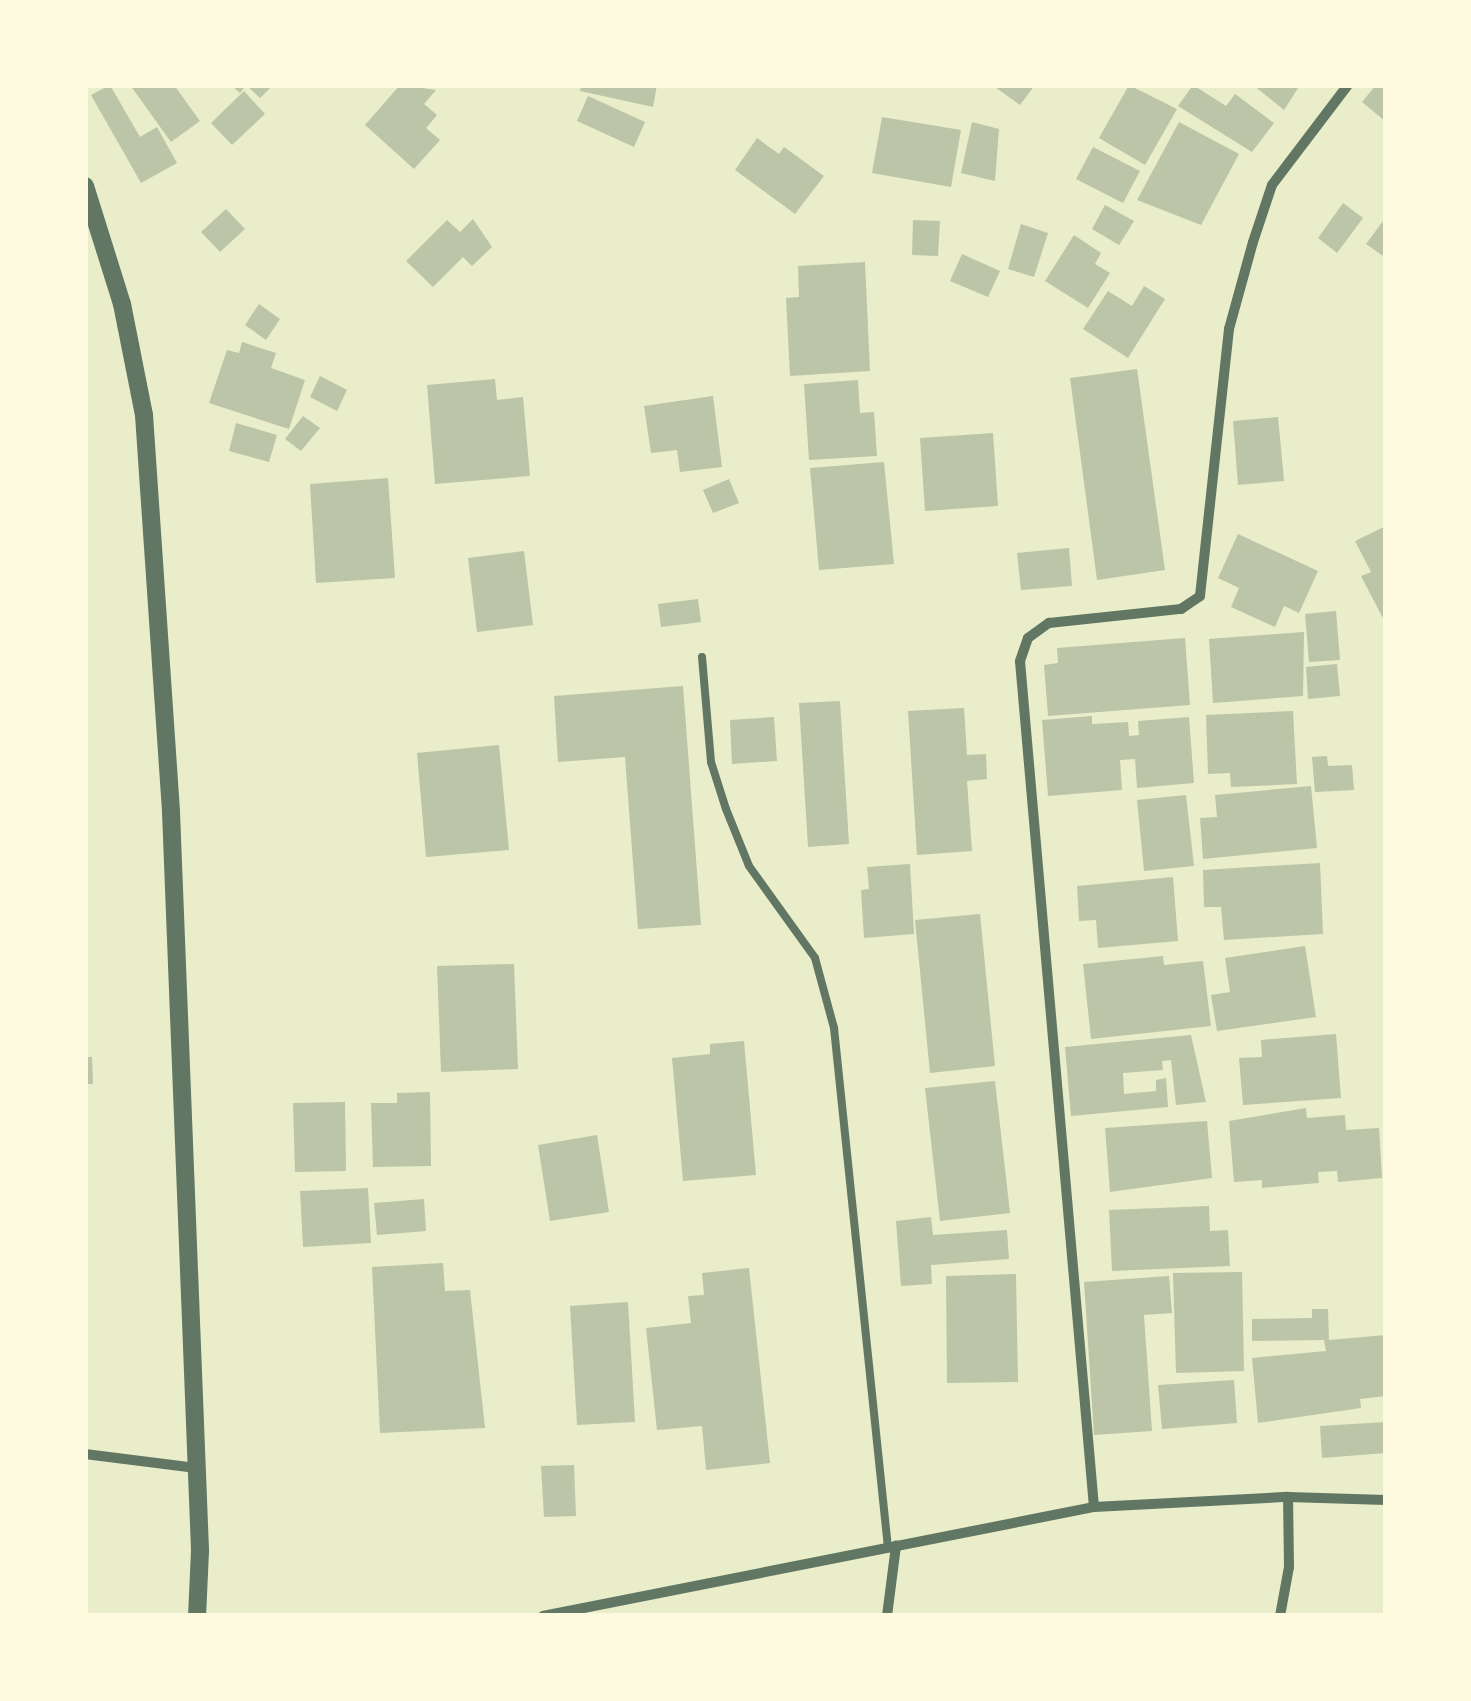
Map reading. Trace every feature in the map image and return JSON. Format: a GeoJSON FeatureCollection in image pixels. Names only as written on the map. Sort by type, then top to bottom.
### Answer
{"type":"FeatureCollection","features":[{"type":"Feature","properties":{"kind":"street"},"geometry":{"type":"LineString","coordinates":[[1094,1507],[1020,661],[1028,638],[1049,623],[1181,608],[1200,596],[1230,329],[1253,242],[1272,185],[1348,85]]}},
{"type":"Feature","properties":{"kind":"street"},"geometry":{"type":"LineString","coordinates":[[85,186],[122,304],[144,415],[171,812],[196,1468],[197,1616]]}},
{"type":"Feature","properties":{"kind":"street"},"geometry":{"type":"LineString","coordinates":[[85,1454],[196,1468]]}},
{"type":"Feature","properties":{"kind":"street"},"geometry":{"type":"LineString","coordinates":[[1280,1616],[1289,1567],[1288,1497]]}},
{"type":"Feature","properties":{"kind":"street"},"geometry":{"type":"LineString","coordinates":[[543,1616],[1094,1507],[1288,1497],[1386,1500]]}},
{"type":"Feature","properties":{"kind":"street"},"geometry":{"type":"LineString","coordinates":[[887,1616],[892,1547]]}},
{"type":"Feature","properties":{"kind":"lane"},"geometry":{"type":"LineString","coordinates":[[702,657],[711,762],[726,809],[750,866],[816,958],[834,1028],[892,1547]]}},
{"type":"Feature","properties":{"kind":"building"},"geometry":{"type":"Polygon","coordinates":[[[110,85],[140,137],[157,127],[177,163],[141,183],[91,95],[110,85]]]}},
{"type":"Feature","properties":{"kind":"building"},"geometry":{"type":"Polygon","coordinates":[[[130,85],[174,85],[200,121],[171,142],[130,85]]]}},
{"type":"Feature","properties":{"kind":"building"},"geometry":{"type":"Polygon","coordinates":[[[246,85],[273,85],[260,98],[246,85]]]}},
{"type":"Feature","properties":{"kind":"building"},"geometry":{"type":"Polygon","coordinates":[[[400,85],[436,90],[424,104],[437,115],[426,128],[440,140],[414,169],[365,125],[400,85]]]}},
{"type":"Feature","properties":{"kind":"building"},"geometry":{"type":"Polygon","coordinates":[[[581,85],[657,85],[653,107],[580,91],[581,85]]]}},
{"type":"Feature","properties":{"kind":"building"},"geometry":{"type":"Polygon","coordinates":[[[992,85],[1035,85],[1020,105],[992,85]]]}},
{"type":"Feature","properties":{"kind":"building"},"geometry":{"type":"Polygon","coordinates":[[[1129,85],[1177,109],[1145,165],[1099,138],[1129,85]]]}},
{"type":"Feature","properties":{"kind":"building"},"geometry":{"type":"Polygon","coordinates":[[[1193,85],[1226,106],[1235,94],[1274,123],[1252,152],[1178,106],[1193,85]]]}},
{"type":"Feature","properties":{"kind":"building"},"geometry":{"type":"Polygon","coordinates":[[[1253,85],[1300,85],[1284,110],[1253,85]]]}},
{"type":"Feature","properties":{"kind":"building"},"geometry":{"type":"Polygon","coordinates":[[[1376,85],[1386,85],[1386,122],[1362,102],[1376,85]]]}},
{"type":"Feature","properties":{"kind":"building"},"geometry":{"type":"Polygon","coordinates":[[[244,91],[265,114],[232,145],[211,123],[244,91]]]}},
{"type":"Feature","properties":{"kind":"building"},"geometry":{"type":"Polygon","coordinates":[[[588,96],[645,122],[634,147],[577,121],[588,96]]]}},
{"type":"Feature","properties":{"kind":"building"},"geometry":{"type":"Polygon","coordinates":[[[882,117],[961,130],[951,187],[872,173],[882,117]]]}},
{"type":"Feature","properties":{"kind":"building"},"geometry":{"type":"Polygon","coordinates":[[[972,122],[999,129],[995,181],[961,173],[972,122]]]}},
{"type":"Feature","properties":{"kind":"building"},"geometry":{"type":"Polygon","coordinates":[[[1179,122],[1239,154],[1201,225],[1137,200],[1179,122]]]}},
{"type":"Feature","properties":{"kind":"building"},"geometry":{"type":"Polygon","coordinates":[[[757,138],[779,154],[784,147],[824,176],[795,214],[735,170],[757,138]]]}},
{"type":"Feature","properties":{"kind":"building"},"geometry":{"type":"Polygon","coordinates":[[[1093,147],[1140,171],[1123,203],[1076,179],[1093,147]]]}},
{"type":"Feature","properties":{"kind":"building"},"geometry":{"type":"Polygon","coordinates":[[[1343,203],[1363,218],[1337,253],[1318,238],[1343,203]]]}},
{"type":"Feature","properties":{"kind":"building"},"geometry":{"type":"Polygon","coordinates":[[[1105,205],[1134,221],[1119,245],[1092,229],[1105,205]]]}},
{"type":"Feature","properties":{"kind":"building"},"geometry":{"type":"Polygon","coordinates":[[[226,209],[245,229],[220,252],[201,232],[226,209]]]}},
{"type":"Feature","properties":{"kind":"building"},"geometry":{"type":"Polygon","coordinates":[[[1386,217],[1386,258],[1366,244],[1386,217]]]}},
{"type":"Feature","properties":{"kind":"building"},"geometry":{"type":"Polygon","coordinates":[[[473,219],[492,247],[472,266],[463,257],[433,287],[406,261],[447,220],[460,232],[473,219]]]}},
{"type":"Feature","properties":{"kind":"building"},"geometry":{"type":"Polygon","coordinates":[[[913,220],[940,221],[938,256],[912,255],[913,220]]]}},
{"type":"Feature","properties":{"kind":"building"},"geometry":{"type":"Polygon","coordinates":[[[1021,224],[1048,233],[1034,277],[1008,269],[1021,224]]]}},
{"type":"Feature","properties":{"kind":"building"},"geometry":{"type":"Polygon","coordinates":[[[1074,235],[1101,253],[1095,264],[1110,273],[1088,308],[1045,281],[1074,235]]]}},
{"type":"Feature","properties":{"kind":"building"},"geometry":{"type":"Polygon","coordinates":[[[962,254],[1000,271],[988,297],[950,281],[962,254]]]}},
{"type":"Feature","properties":{"kind":"building"},"geometry":{"type":"Polygon","coordinates":[[[865,262],[870,371],[790,376],[786,298],[799,297],[798,266],[865,262]]]}},
{"type":"Feature","properties":{"kind":"building"},"geometry":{"type":"Polygon","coordinates":[[[1144,286],[1165,299],[1128,358],[1083,329],[1108,291],[1132,306],[1144,286]]]}},
{"type":"Feature","properties":{"kind":"building"},"geometry":{"type":"Polygon","coordinates":[[[259,304],[280,319],[266,340],[245,325],[259,304]]]}},
{"type":"Feature","properties":{"kind":"building"},"geometry":{"type":"Polygon","coordinates":[[[242,342],[276,353],[271,368],[305,380],[289,429],[209,403],[227,350],[239,353],[242,342]]]}},
{"type":"Feature","properties":{"kind":"building"},"geometry":{"type":"Polygon","coordinates":[[[1137,369],[1165,570],[1097,580],[1070,378],[1137,369]]]}},
{"type":"Feature","properties":{"kind":"building"},"geometry":{"type":"Polygon","coordinates":[[[320,376],[347,390],[337,411],[310,397],[320,376]]]}},
{"type":"Feature","properties":{"kind":"building"},"geometry":{"type":"Polygon","coordinates":[[[495,379],[497,400],[523,397],[530,476],[435,484],[427,385],[495,379]]]}},
{"type":"Feature","properties":{"kind":"building"},"geometry":{"type":"Polygon","coordinates":[[[858,380],[860,413],[874,412],[877,456],[809,460],[804,384],[858,380]]]}},
{"type":"Feature","properties":{"kind":"building"},"geometry":{"type":"Polygon","coordinates":[[[713,396],[722,467],[680,472],[677,450],[651,453],[644,406],[713,396]]]}},
{"type":"Feature","properties":{"kind":"building"},"geometry":{"type":"Polygon","coordinates":[[[303,416],[320,428],[301,451],[285,439],[303,416]]]}},
{"type":"Feature","properties":{"kind":"building"},"geometry":{"type":"Polygon","coordinates":[[[1278,417],[1284,481],[1238,485],[1233,421],[1278,417]]]}},
{"type":"Feature","properties":{"kind":"building"},"geometry":{"type":"Polygon","coordinates":[[[236,423],[277,435],[269,462],[229,451],[236,423]]]}},
{"type":"Feature","properties":{"kind":"building"},"geometry":{"type":"Polygon","coordinates":[[[993,433],[998,506],[925,511],[920,438],[993,433]]]}},
{"type":"Feature","properties":{"kind":"building"},"geometry":{"type":"Polygon","coordinates":[[[884,462],[894,564],[819,570],[810,468],[884,462]]]}},
{"type":"Feature","properties":{"kind":"building"},"geometry":{"type":"Polygon","coordinates":[[[388,478],[395,578],[316,583],[310,484],[388,478]]]}},
{"type":"Feature","properties":{"kind":"building"},"geometry":{"type":"Polygon","coordinates":[[[729,479],[739,503],[713,513],[703,490],[729,479]]]}},
{"type":"Feature","properties":{"kind":"building"},"geometry":{"type":"Polygon","coordinates":[[[1386,526],[1386,624],[1361,576],[1371,572],[1355,541],[1386,526]]]}},
{"type":"Feature","properties":{"kind":"building"},"geometry":{"type":"Polygon","coordinates":[[[1238,534],[1318,571],[1299,613],[1284,606],[1275,627],[1231,607],[1239,588],[1218,578],[1238,534]]]}},
{"type":"Feature","properties":{"kind":"building"},"geometry":{"type":"Polygon","coordinates":[[[1069,548],[1072,586],[1021,590],[1017,553],[1069,548]]]}},
{"type":"Feature","properties":{"kind":"building"},"geometry":{"type":"Polygon","coordinates":[[[524,551],[533,625],[477,632],[468,558],[524,551]]]}},
{"type":"Feature","properties":{"kind":"building"},"geometry":{"type":"Polygon","coordinates":[[[698,599],[701,622],[661,627],[658,604],[698,599]]]}},
{"type":"Feature","properties":{"kind":"building"},"geometry":{"type":"Polygon","coordinates":[[[1336,611],[1340,660],[1309,662],[1305,614],[1336,611]]]}},
{"type":"Feature","properties":{"kind":"building"},"geometry":{"type":"Polygon","coordinates":[[[1304,632],[1303,696],[1213,703],[1209,639],[1304,632]]]}},
{"type":"Feature","properties":{"kind":"building"},"geometry":{"type":"Polygon","coordinates":[[[1185,638],[1190,705],[1048,716],[1044,665],[1058,663],[1057,648],[1185,638]]]}},
{"type":"Feature","properties":{"kind":"building"},"geometry":{"type":"Polygon","coordinates":[[[1337,664],[1340,696],[1308,699],[1306,667],[1337,664]]]}},
{"type":"Feature","properties":{"kind":"building"},"geometry":{"type":"Polygon","coordinates":[[[683,686],[701,925],[638,929],[625,757],[558,762],[554,696],[683,686]]]}},
{"type":"Feature","properties":{"kind":"building"},"geometry":{"type":"Polygon","coordinates":[[[840,701],[849,844],[808,847],[799,703],[840,701]]]}},
{"type":"Feature","properties":{"kind":"building"},"geometry":{"type":"Polygon","coordinates":[[[964,708],[967,755],[986,754],[987,779],[967,781],[972,851],[917,855],[908,711],[964,708]]]}},
{"type":"Feature","properties":{"kind":"building"},"geometry":{"type":"Polygon","coordinates":[[[1293,711],[1297,784],[1231,787],[1230,773],[1208,774],[1206,715],[1293,711]]]}},
{"type":"Feature","properties":{"kind":"building"},"geometry":{"type":"Polygon","coordinates":[[[1092,716],[1092,724],[1128,722],[1129,736],[1139,735],[1138,721],[1189,717],[1194,783],[1137,788],[1135,759],[1120,760],[1122,790],[1048,796],[1042,720],[1092,716]]]}},
{"type":"Feature","properties":{"kind":"building"},"geometry":{"type":"Polygon","coordinates":[[[774,717],[777,761],[732,764],[730,720],[774,717]]]}},
{"type":"Feature","properties":{"kind":"building"},"geometry":{"type":"Polygon","coordinates":[[[499,745],[509,850],[426,857],[417,753],[499,745]]]}},
{"type":"Feature","properties":{"kind":"building"},"geometry":{"type":"Polygon","coordinates":[[[1327,756],[1328,766],[1352,765],[1354,790],[1315,792],[1312,757],[1327,756]]]}},
{"type":"Feature","properties":{"kind":"building"},"geometry":{"type":"Polygon","coordinates":[[[1311,786],[1317,848],[1203,859],[1200,818],[1217,817],[1215,795],[1311,786]]]}},
{"type":"Feature","properties":{"kind":"building"},"geometry":{"type":"Polygon","coordinates":[[[1186,795],[1194,866],[1144,871],[1137,800],[1186,795]]]}},
{"type":"Feature","properties":{"kind":"building"},"geometry":{"type":"Polygon","coordinates":[[[1320,863],[1323,934],[1224,940],[1221,907],[1204,907],[1203,870],[1320,863]]]}},
{"type":"Feature","properties":{"kind":"building"},"geometry":{"type":"Polygon","coordinates":[[[910,864],[914,934],[864,938],[861,890],[869,889],[867,867],[910,864]]]}},
{"type":"Feature","properties":{"kind":"building"},"geometry":{"type":"Polygon","coordinates":[[[1173,877],[1178,941],[1098,948],[1096,920],[1079,921],[1077,886],[1173,877]]]}},
{"type":"Feature","properties":{"kind":"building"},"geometry":{"type":"Polygon","coordinates":[[[980,914],[995,1066],[930,1073],[915,920],[980,914]]]}},
{"type":"Feature","properties":{"kind":"building"},"geometry":{"type":"Polygon","coordinates":[[[1305,946],[1316,1017],[1217,1031],[1211,995],[1230,992],[1225,958],[1305,946]]]}},
{"type":"Feature","properties":{"kind":"building"},"geometry":{"type":"Polygon","coordinates":[[[1163,956],[1164,965],[1203,961],[1211,1026],[1091,1039],[1083,964],[1163,956]]]}},
{"type":"Feature","properties":{"kind":"building"},"geometry":{"type":"Polygon","coordinates":[[[514,964],[518,1069],[441,1072],[437,966],[514,964]]]}},
{"type":"Feature","properties":{"kind":"building"},"geometry":{"type":"Polygon","coordinates":[[[1336,1034],[1341,1098],[1243,1105],[1239,1058],[1262,1057],[1261,1040],[1336,1034]]]}},
{"type":"Feature","properties":{"kind":"building"},"geometry":{"type":"Polygon","coordinates":[[[1191,1035],[1206,1102],[1176,1105],[1171,1060],[1162,1061],[1163,1070],[1123,1073],[1124,1094],[1156,1091],[1156,1080],[1166,1078],[1168,1107],[1071,1116],[1065,1047],[1191,1035]]]}},
{"type":"Feature","properties":{"kind":"building"},"geometry":{"type":"Polygon","coordinates":[[[744,1041],[756,1175],[683,1181],[672,1058],[710,1054],[710,1044],[744,1041]]]}},
{"type":"Feature","properties":{"kind":"building"},"geometry":{"type":"Polygon","coordinates":[[[85,1057],[92,1057],[93,1084],[85,1084],[85,1057]]]}},
{"type":"Feature","properties":{"kind":"building"},"geometry":{"type":"Polygon","coordinates":[[[995,1081],[1010,1213],[940,1221],[925,1088],[995,1081]]]}},
{"type":"Feature","properties":{"kind":"building"},"geometry":{"type":"Polygon","coordinates":[[[430,1092],[431,1166],[373,1167],[371,1103],[397,1103],[397,1093],[430,1092]]]}},
{"type":"Feature","properties":{"kind":"building"},"geometry":{"type":"Polygon","coordinates":[[[345,1102],[346,1171],[295,1172],[293,1103],[345,1102]]]}},
{"type":"Feature","properties":{"kind":"building"},"geometry":{"type":"Polygon","coordinates":[[[1306,1108],[1307,1118],[1345,1115],[1346,1130],[1379,1128],[1382,1178],[1338,1182],[1337,1171],[1318,1172],[1319,1183],[1262,1188],[1262,1180],[1234,1182],[1229,1121],[1306,1108]]]}},
{"type":"Feature","properties":{"kind":"building"},"geometry":{"type":"Polygon","coordinates":[[[1207,1121],[1212,1178],[1110,1192],[1105,1128],[1207,1121]]]}},
{"type":"Feature","properties":{"kind":"building"},"geometry":{"type":"Polygon","coordinates":[[[597,1135],[609,1212],[550,1221],[538,1145],[597,1135]]]}},
{"type":"Feature","properties":{"kind":"building"},"geometry":{"type":"Polygon","coordinates":[[[368,1188],[371,1243],[303,1247],[300,1191],[368,1188]]]}},
{"type":"Feature","properties":{"kind":"building"},"geometry":{"type":"Polygon","coordinates":[[[424,1199],[426,1231],[377,1235],[374,1203],[424,1199]]]}},
{"type":"Feature","properties":{"kind":"building"},"geometry":{"type":"Polygon","coordinates":[[[1209,1206],[1210,1231],[1228,1230],[1230,1266],[1112,1271],[1109,1210],[1209,1206]]]}},
{"type":"Feature","properties":{"kind":"building"},"geometry":{"type":"Polygon","coordinates":[[[931,1217],[933,1235],[1007,1230],[1009,1259],[931,1265],[932,1284],[901,1286],[896,1221],[931,1217]]]}},
{"type":"Feature","properties":{"kind":"building"},"geometry":{"type":"Polygon","coordinates":[[[443,1263],[445,1291],[470,1290],[485,1428],[380,1433],[372,1267],[443,1263]]]}},
{"type":"Feature","properties":{"kind":"building"},"geometry":{"type":"Polygon","coordinates":[[[749,1268],[770,1463],[706,1470],[702,1426],[657,1430],[646,1328],[691,1323],[688,1296],[704,1295],[702,1273],[749,1268]]]}},
{"type":"Feature","properties":{"kind":"building"},"geometry":{"type":"Polygon","coordinates":[[[1242,1272],[1244,1371],[1176,1373],[1173,1273],[1242,1272]]]}},
{"type":"Feature","properties":{"kind":"building"},"geometry":{"type":"Polygon","coordinates":[[[1016,1274],[1018,1382],[947,1383],[946,1276],[1016,1274]]]}},
{"type":"Feature","properties":{"kind":"building"},"geometry":{"type":"Polygon","coordinates":[[[1169,1276],[1172,1313],[1144,1315],[1152,1431],[1094,1435],[1084,1282],[1169,1276]]]}},
{"type":"Feature","properties":{"kind":"building"},"geometry":{"type":"Polygon","coordinates":[[[628,1302],[635,1422],[577,1425],[570,1306],[628,1302]]]}},
{"type":"Feature","properties":{"kind":"building"},"geometry":{"type":"Polygon","coordinates":[[[1312,1309],[1328,1309],[1329,1340],[1386,1335],[1386,1396],[1360,1399],[1361,1408],[1258,1423],[1252,1358],[1326,1351],[1324,1340],[1252,1341],[1252,1319],[1312,1318],[1312,1309]]]}},
{"type":"Feature","properties":{"kind":"building"},"geometry":{"type":"Polygon","coordinates":[[[1234,1380],[1237,1423],[1162,1429],[1158,1385],[1234,1380]]]}},
{"type":"Feature","properties":{"kind":"building"},"geometry":{"type":"Polygon","coordinates":[[[1386,1422],[1386,1453],[1322,1458],[1320,1426],[1386,1422]]]}},
{"type":"Feature","properties":{"kind":"building"},"geometry":{"type":"Polygon","coordinates":[[[574,1465],[576,1516],[544,1517],[541,1466],[574,1465]]]}}]}
